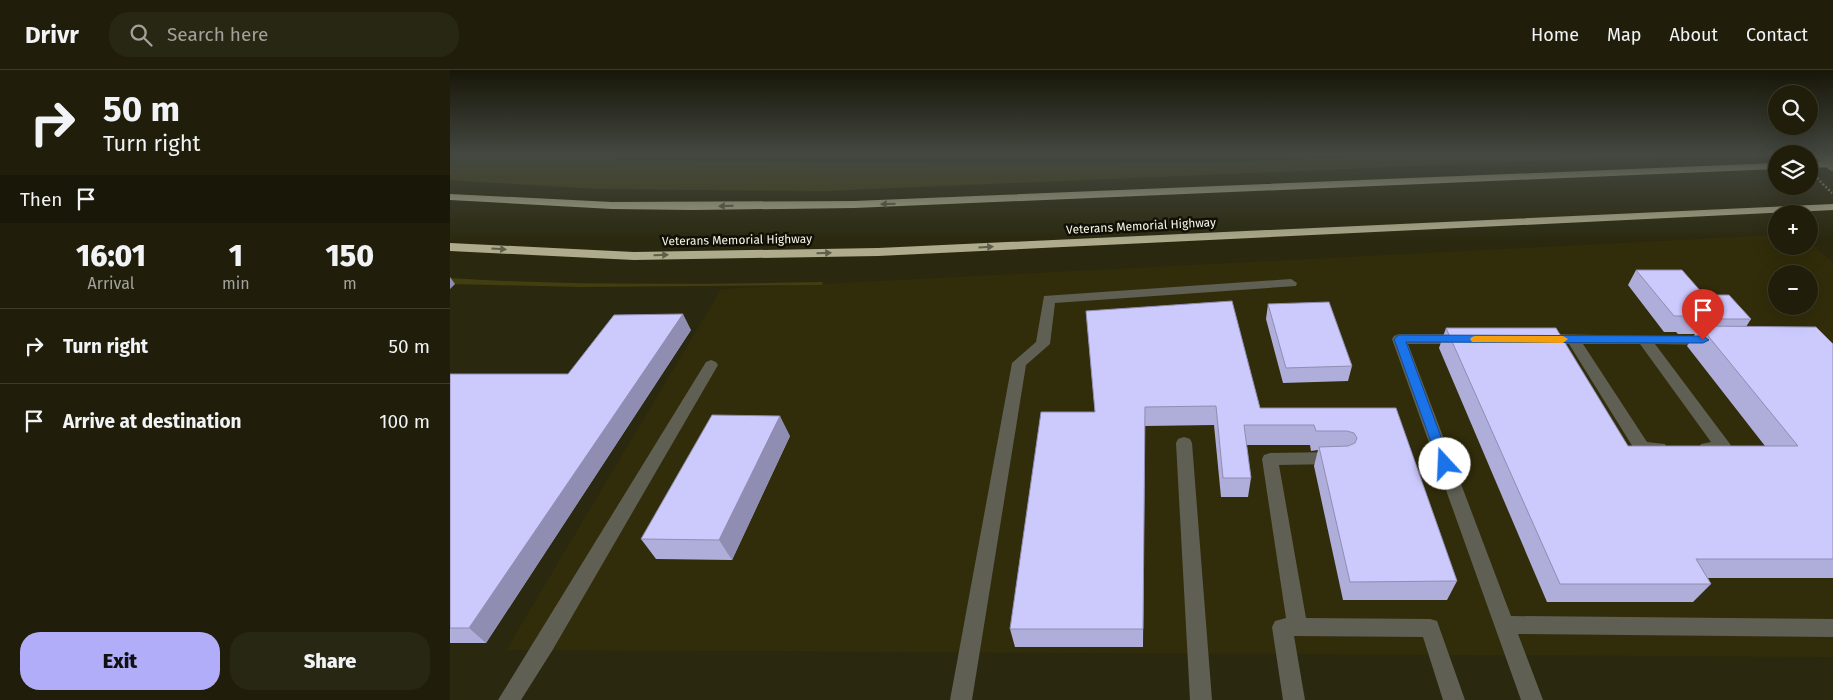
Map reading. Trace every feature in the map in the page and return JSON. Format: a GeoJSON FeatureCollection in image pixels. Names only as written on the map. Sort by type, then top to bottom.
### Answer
{"type":"FeatureCollection","features":[{"type":"Feature","properties":{"kind":"highway"},"geometry":{"type":"LineString","coordinates":[[450,197],[499,201],[673,206],[896,204],[1373,183]]}},
{"type":"Feature","properties":{"kind":"highway","name":"Veterans Memorial Highway"},"geometry":{"type":"LineString","coordinates":[[450,247],[634,256],[878,252],[1833,207]]}},
{"type":"Feature","properties":{"kind":"lane"},"geometry":{"type":"LineString","coordinates":[[961,700],[1019,363],[1043,344],[1049,299],[1291,284]]}},
{"type":"Feature","properties":{"kind":"lane"},"geometry":{"type":"LineString","coordinates":[[1476,339],[1399,339],[1532,700]]}},
{"type":"Feature","properties":{"kind":"lane"},"geometry":{"type":"LineString","coordinates":[[1525,339],[1723,340]]}},
{"type":"Feature","properties":{"kind":"lane"},"geometry":{"type":"LineString","coordinates":[[1573,340],[1642,448],[1724,448],[1644,340]]}},
{"type":"Feature","properties":{"kind":"lane"},"geometry":{"type":"LineString","coordinates":[[509,700],[545,644],[711,365]]}},
{"type":"Feature","properties":{"kind":"lane"},"geometry":{"type":"LineString","coordinates":[[1184,443],[1201,700]]}},
{"type":"Feature","properties":{"kind":"lane"},"geometry":{"type":"LineString","coordinates":[[1298,628],[1270,459],[1342,458]]}},
{"type":"Feature","properties":{"kind":"lane"},"geometry":{"type":"LineString","coordinates":[[1504,625],[1833,628]]}},
{"type":"Feature","properties":{"kind":"lane"},"geometry":{"type":"LineString","coordinates":[[1294,700],[1282,627],[1430,628],[1454,700]]}},
{"type":"Feature","properties":{"kind":"path"},"geometry":{"type":"LineString","coordinates":[[1823,183],[1833,194]]}},
{"type":"Feature","properties":{"kind":"shaded area"},"geometry":{"type":"Polygon","coordinates":[[[506,183],[1005,183],[825,191],[598,189],[506,183]]]}},
{"type":"Feature","properties":{"kind":"shaded area"},"geometry":{"type":"Polygon","coordinates":[[[1768,235],[1768,255],[1818,255],[1818,249],[1833,263],[1833,657],[506,650],[721,289],[1768,235]]]}},
{"type":"Feature","properties":{"kind":"shaded area"},"geometry":{"type":"Polygon","coordinates":[[[450,278],[497,281],[683,284],[823,282],[822,285],[580,287],[450,284],[450,278]]]}},
{"type":"Feature","properties":{"kind":"building"},"geometry":{"type":"Polygon","coordinates":[[[1636,270],[1682,270],[1704,295],[1729,295],[1751,319],[1687,319],[1685,316],[1674,316],[1636,270]]]}},
{"type":"Feature","properties":{"kind":"building"},"geometry":{"type":"Polygon","coordinates":[[[1232,301],[1260,408],[1396,408],[1457,581],[1350,582],[1319,447],[1348,446],[1355,443],[1357,438],[1354,433],[1347,431],[1316,431],[1314,425],[1244,425],[1251,478],[1223,478],[1216,406],[1145,407],[1143,629],[1010,629],[1041,412],[1095,412],[1086,311],[1232,301]]]}},
{"type":"Feature","properties":{"kind":"building"},"geometry":{"type":"Polygon","coordinates":[[[1329,302],[1352,366],[1286,368],[1268,304],[1329,302]]]}},
{"type":"Feature","properties":{"kind":"building"},"geometry":{"type":"Polygon","coordinates":[[[683,314],[469,628],[450,628],[450,374],[568,374],[614,315],[683,314]]]}},
{"type":"Feature","properties":{"kind":"building"},"geometry":{"type":"Polygon","coordinates":[[[1700,326],[1816,327],[1833,344],[1833,559],[1696,559],[1711,584],[1560,584],[1446,328],[1556,328],[1628,446],[1798,446],[1700,326]]]}},
{"type":"Feature","properties":{"kind":"building"},"geometry":{"type":"Polygon","coordinates":[[[712,415],[780,416],[719,540],[641,539],[712,415]]]}},
{"type":"Feature","properties":{"kind":"slow traffic"},"geometry":{"type":"LineString","coordinates":[[1475,339],[1563,339]]}},
{"type":"Feature","properties":{"kind":"route"},"geometry":{"type":"LineString","coordinates":[[1445,464],[1399,339],[1703,340]]}}]}
